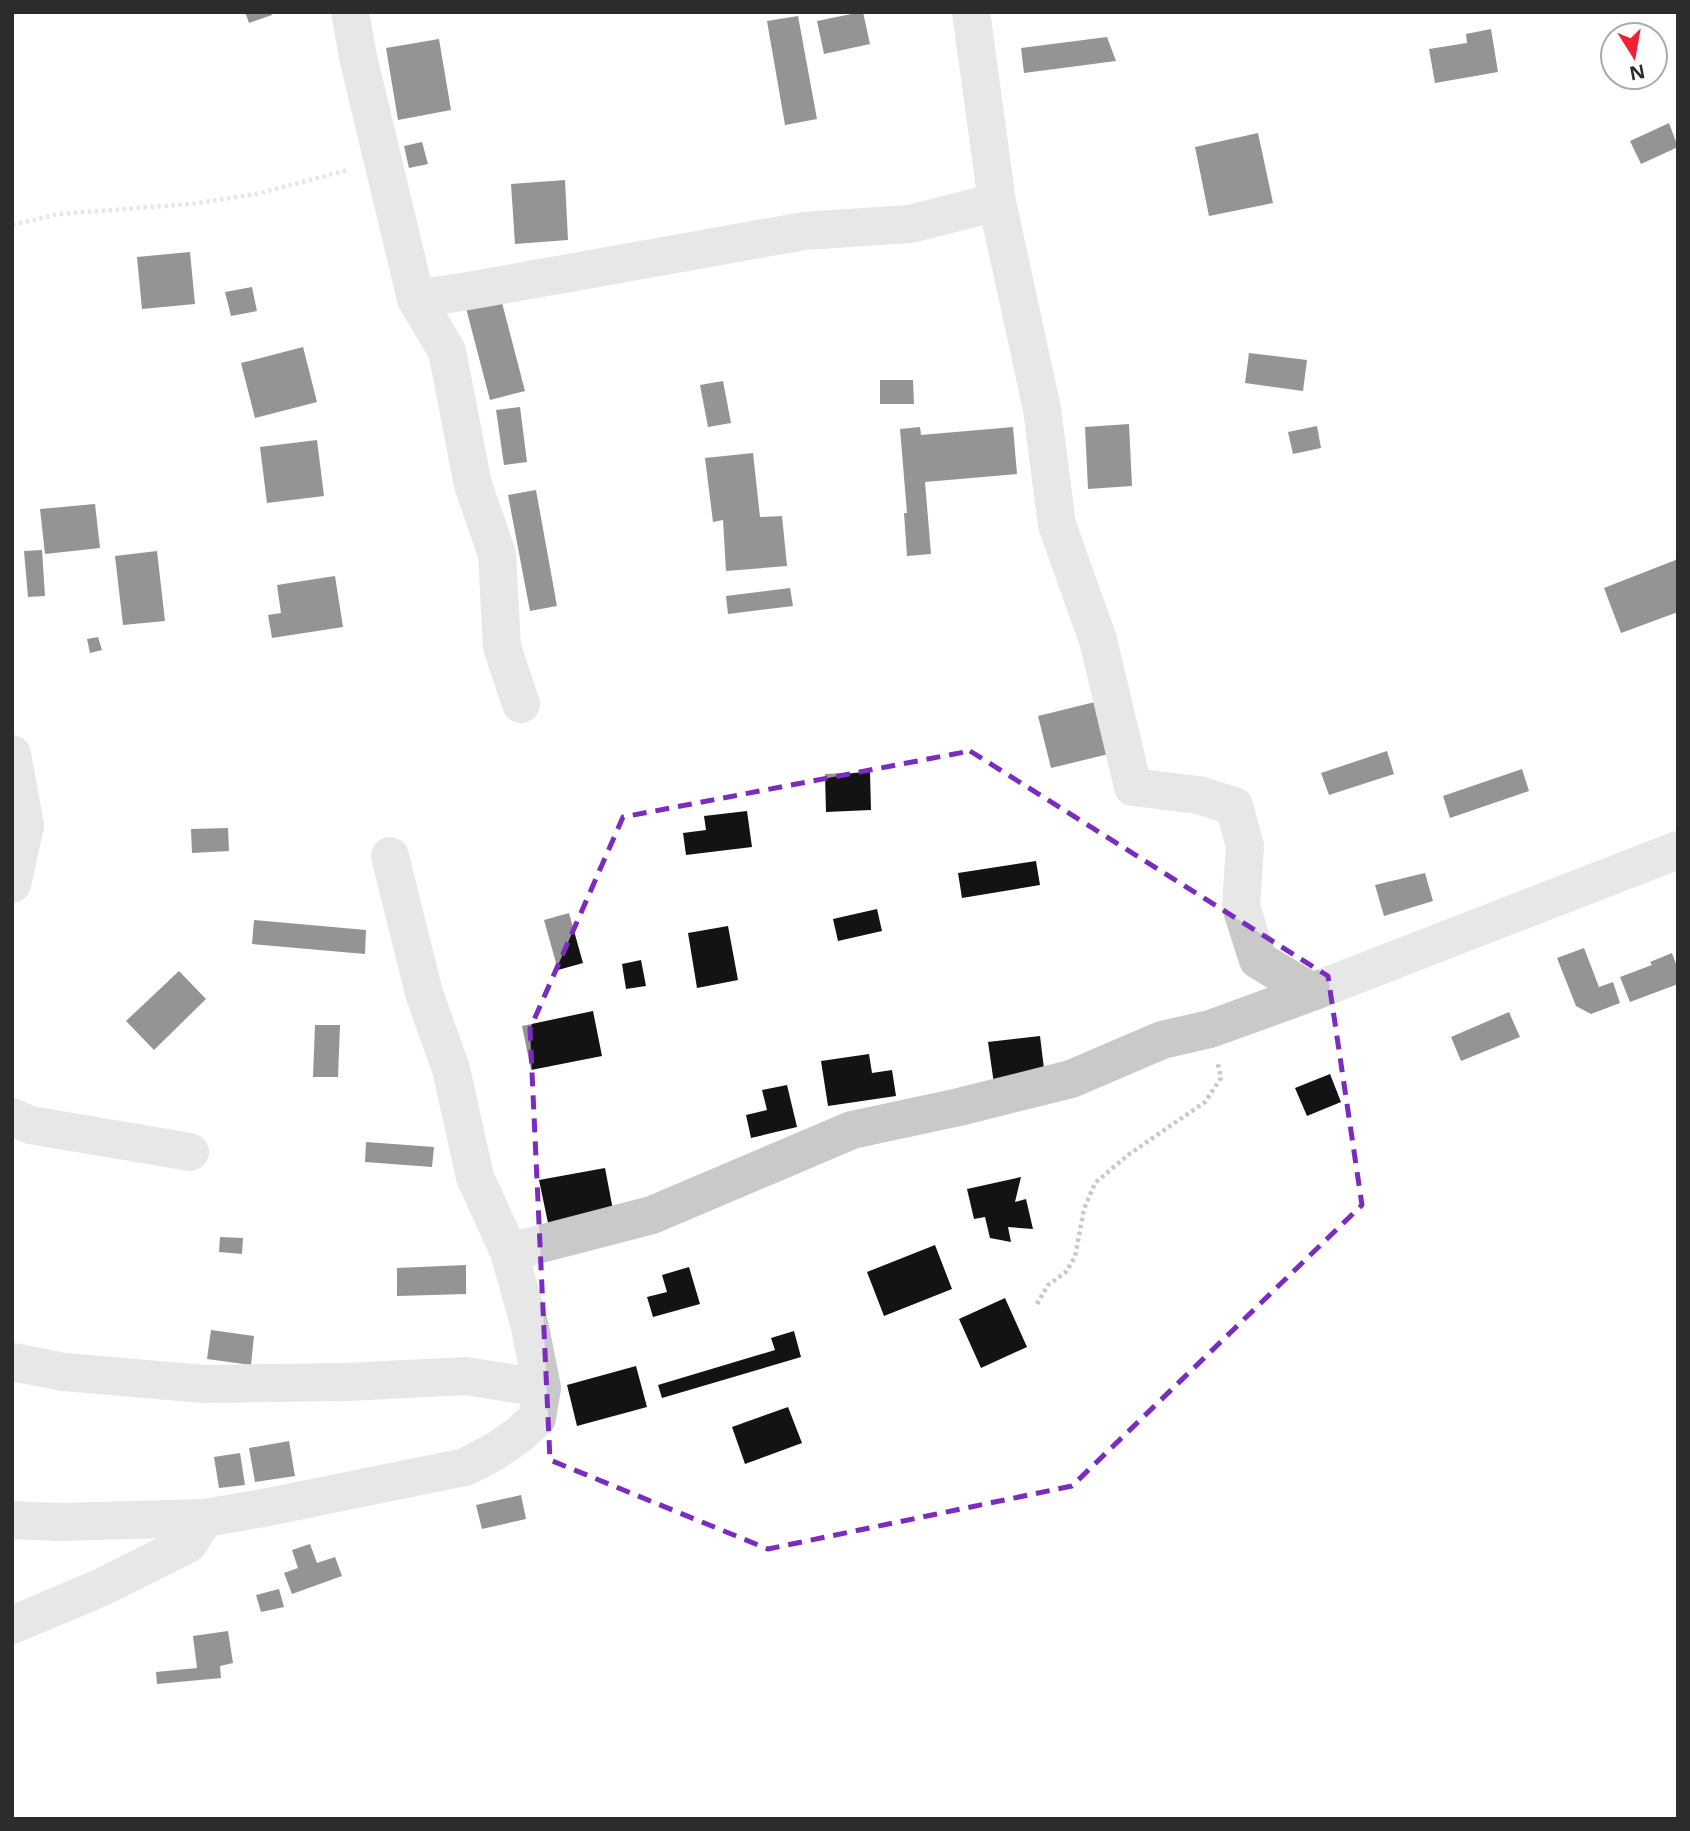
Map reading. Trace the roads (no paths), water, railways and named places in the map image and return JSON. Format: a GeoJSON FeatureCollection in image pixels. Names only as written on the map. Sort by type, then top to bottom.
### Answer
{"type":"FeatureCollection","features":[{"type":"Feature","properties":{"kind":"street"},"geometry":{"type":"LineString","coordinates":[[350,12],[358,57],[416,299],[447,351],[473,485],[498,554],[502,647],[521,704]]}},
{"type":"Feature","properties":{"kind":"street"},"geometry":{"type":"LineString","coordinates":[[971,12],[996,202],[1042,409],[1057,526],[1098,640],[1133,787],[1198,795],[1234,806],[1245,846],[1241,907],[1258,960],[1312,992]]}},
{"type":"Feature","properties":{"kind":"street"},"geometry":{"type":"LineString","coordinates":[[416,299],[804,231],[910,224],[996,202]]}},
{"type":"Feature","properties":{"kind":"street"},"geometry":{"type":"LineString","coordinates":[[12,754],[25,826],[12,884]]}},
{"type":"Feature","properties":{"kind":"street"},"geometry":{"type":"LineString","coordinates":[[509,1252],[652,1215],[852,1130],[1071,1079],[1161,1040],[1210,1029],[1312,992],[1678,850]]}},
{"type":"Feature","properties":{"kind":"street"},"geometry":{"type":"LineString","coordinates":[[12,1520],[59,1522],[205,1518],[263,1508],[465,1467],[494,1452],[537,1418],[542,1388],[530,1327],[509,1252],[475,1177],[451,1069],[424,993],[390,856]]}},
{"type":"Feature","properties":{"kind":"street"},"geometry":{"type":"LineString","coordinates":[[12,1117],[30,1125],[190,1152]]}},
{"type":"Feature","properties":{"kind":"street"},"geometry":{"type":"LineString","coordinates":[[12,1362],[64,1372],[204,1384],[346,1382],[466,1376],[542,1388]]}},
{"type":"Feature","properties":{"kind":"street"},"geometry":{"type":"LineString","coordinates":[[12,1625],[100,1588],[188,1544],[205,1518]]}}]}
